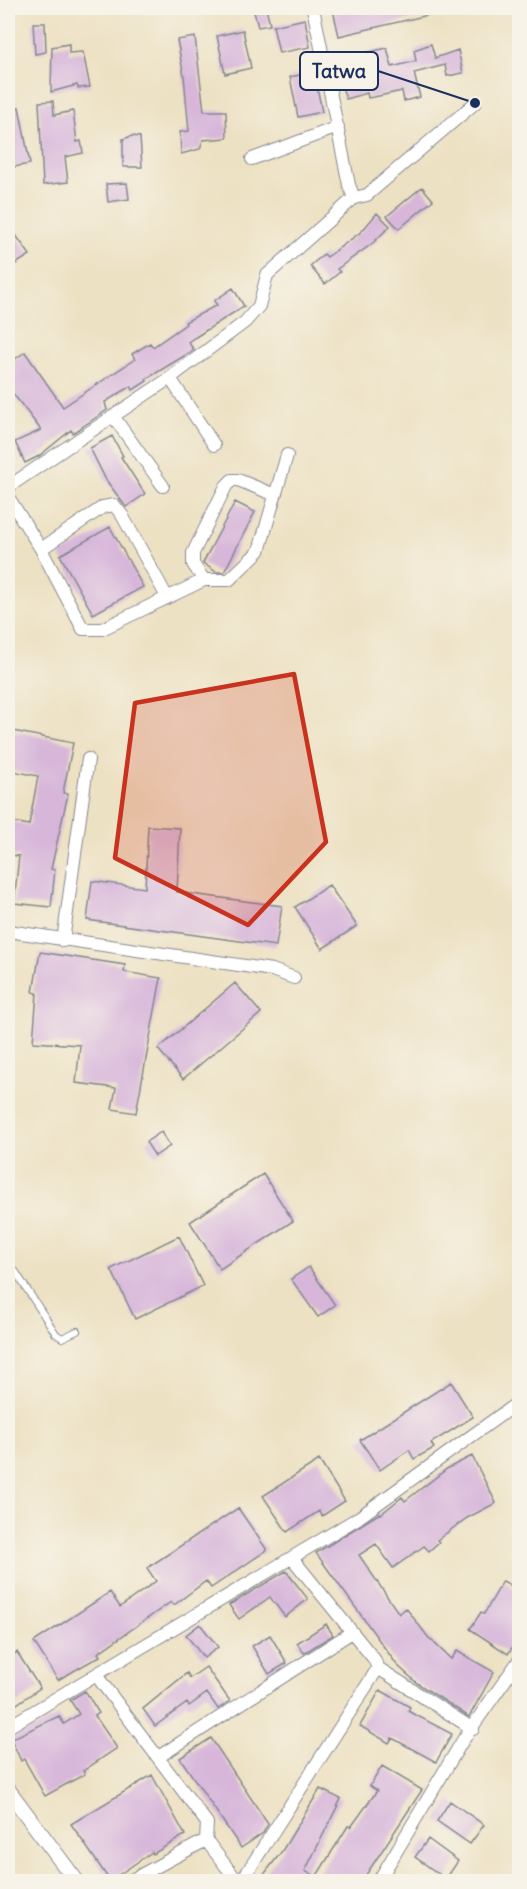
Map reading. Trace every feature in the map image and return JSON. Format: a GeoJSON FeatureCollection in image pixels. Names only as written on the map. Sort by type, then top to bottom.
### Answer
{"type":"FeatureCollection","features":[{"type":"Feature","properties":{"kind":"street"},"geometry":{"type":"LineString","coordinates":[[313,8],[349,185],[354,198]]}},
{"type":"Feature","properties":{"kind":"street"},"geometry":{"type":"LineString","coordinates":[[8,487],[170,378],[245,322],[260,306],[267,275],[354,198],[367,195],[475,103]]}},
{"type":"Feature","properties":{"kind":"street"},"geometry":{"type":"LineString","coordinates":[[252,159],[338,127]]}},
{"type":"Feature","properties":{"kind":"street"},"geometry":{"type":"LineString","coordinates":[[170,378],[214,445]]}},
{"type":"Feature","properties":{"kind":"street"},"geometry":{"type":"LineString","coordinates":[[113,416],[163,486]]}},
{"type":"Feature","properties":{"kind":"street"},"geometry":{"type":"LineString","coordinates":[[8,497],[41,549],[83,629],[102,629],[204,580],[229,580],[259,551],[287,455]]}},
{"type":"Feature","properties":{"kind":"street"},"geometry":{"type":"LineString","coordinates":[[204,580],[193,564],[194,553],[226,486],[232,480],[238,480],[275,495]]}},
{"type":"Feature","properties":{"kind":"street"},"geometry":{"type":"LineString","coordinates":[[41,549],[104,507],[114,506],[123,515],[167,597]]}},
{"type":"Feature","properties":{"kind":"street"},"geometry":{"type":"LineString","coordinates":[[63,941],[88,759]]}},
{"type":"Feature","properties":{"kind":"street"},"geometry":{"type":"LineString","coordinates":[[8,931],[63,941],[272,970],[294,978]]}},
{"type":"Feature","properties":{"kind":"street"},"geometry":{"type":"LineString","coordinates":[[8,1727],[358,1518],[519,1401]]}},
{"type":"Feature","properties":{"kind":"street"},"geometry":{"type":"LineString","coordinates":[[292,1558],[374,1659],[378,1668],[473,1729]]}},
{"type":"Feature","properties":{"kind":"street"},"geometry":{"type":"LineString","coordinates":[[160,1756],[352,1632]]}},
{"type":"Feature","properties":{"kind":"street"},"geometry":{"type":"LineString","coordinates":[[378,1881],[463,1740],[473,1729],[519,1659]]}},
{"type":"Feature","properties":{"kind":"street"},"geometry":{"type":"LineString","coordinates":[[96,1676],[160,1756],[207,1823],[206,1840],[239,1881],[378,1668]]}},
{"type":"Feature","properties":{"kind":"street"},"geometry":{"type":"LineString","coordinates":[[8,1790],[77,1881]]}},
{"type":"Feature","properties":{"kind":"street"},"geometry":{"type":"LineString","coordinates":[[128,1881],[206,1840]]}},
{"type":"Feature","properties":{"kind":"lane"},"geometry":{"type":"LineString","coordinates":[[8,1275],[15,1270],[56,1334],[62,1338],[77,1330]]}},
{"type":"Feature","properties":{"kind":"highlighted area"},"geometry":{"type":"Polygon","coordinates":[[[294,674],[326,842],[248,925],[115,858],[135,703],[294,674]]]}},
{"type":"Feature","properties":{"kind":"building"},"geometry":{"type":"Polygon","coordinates":[[[253,8],[266,8],[270,25],[258,27],[253,8]]]}},
{"type":"Feature","properties":{"kind":"building"},"geometry":{"type":"Polygon","coordinates":[[[441,8],[441,12],[339,36],[333,10],[441,8]]]}},
{"type":"Feature","properties":{"kind":"building"},"geometry":{"type":"Polygon","coordinates":[[[305,19],[310,47],[279,53],[273,26],[305,19]]]}},
{"type":"Feature","properties":{"kind":"building"},"geometry":{"type":"Polygon","coordinates":[[[33,23],[45,23],[46,52],[35,54],[33,23]]]}},
{"type":"Feature","properties":{"kind":"building"},"geometry":{"type":"Polygon","coordinates":[[[243,30],[251,68],[225,74],[217,36],[243,30]]]}},
{"type":"Feature","properties":{"kind":"building"},"geometry":{"type":"Polygon","coordinates":[[[195,37],[204,111],[226,111],[227,138],[203,140],[200,149],[181,154],[180,132],[189,131],[184,76],[177,40],[195,37]]]}},
{"type":"Feature","properties":{"kind":"building"},"geometry":{"type":"Polygon","coordinates":[[[69,44],[69,53],[83,52],[90,87],[78,88],[77,85],[51,92],[52,47],[69,44]]]}},
{"type":"Feature","properties":{"kind":"building"},"geometry":{"type":"Polygon","coordinates":[[[431,44],[435,58],[458,50],[463,73],[447,76],[445,65],[414,73],[420,97],[404,101],[402,91],[368,98],[367,93],[346,99],[335,66],[357,61],[356,55],[387,48],[392,67],[416,61],[414,50],[431,44]]]}},
{"type":"Feature","properties":{"kind":"building"},"geometry":{"type":"Polygon","coordinates":[[[314,72],[322,112],[298,117],[290,77],[314,72]]]}},
{"type":"Feature","properties":{"kind":"building"},"geometry":{"type":"Polygon","coordinates":[[[53,101],[54,115],[73,111],[77,142],[81,141],[83,153],[65,157],[68,182],[43,185],[39,102],[53,101]]]}},
{"type":"Feature","properties":{"kind":"building"},"geometry":{"type":"Polygon","coordinates":[[[19,107],[30,164],[8,168],[8,110],[19,107]]]}},
{"type":"Feature","properties":{"kind":"building"},"geometry":{"type":"Polygon","coordinates":[[[132,136],[140,137],[142,167],[123,167],[123,139],[132,136]]]}},
{"type":"Feature","properties":{"kind":"building"},"geometry":{"type":"Polygon","coordinates":[[[127,183],[129,199],[108,202],[106,184],[127,183]]]}},
{"type":"Feature","properties":{"kind":"building"},"geometry":{"type":"Polygon","coordinates":[[[422,187],[433,200],[399,229],[387,216],[422,187]]]}},
{"type":"Feature","properties":{"kind":"building"},"geometry":{"type":"Polygon","coordinates":[[[377,213],[390,226],[373,243],[337,269],[340,272],[325,284],[310,266],[324,254],[327,257],[362,231],[377,213]]]}},
{"type":"Feature","properties":{"kind":"building"},"geometry":{"type":"Polygon","coordinates":[[[8,224],[30,255],[14,265],[8,255],[8,224]]]}},
{"type":"Feature","properties":{"kind":"building"},"geometry":{"type":"Polygon","coordinates":[[[233,288],[244,306],[188,342],[194,350],[146,379],[147,381],[133,390],[131,386],[105,402],[107,410],[73,433],[71,430],[39,456],[25,463],[15,442],[41,430],[8,387],[8,364],[25,352],[63,407],[135,359],[132,354],[150,343],[153,347],[186,324],[185,322],[217,305],[214,301],[233,288]]]}},
{"type":"Feature","properties":{"kind":"building"},"geometry":{"type":"Polygon","coordinates":[[[112,436],[123,456],[121,457],[145,494],[126,507],[106,480],[90,448],[112,436]]]}},
{"type":"Feature","properties":{"kind":"building"},"geometry":{"type":"Polygon","coordinates":[[[235,502],[255,512],[224,572],[216,572],[203,563],[235,502]]]}},
{"type":"Feature","properties":{"kind":"building"},"geometry":{"type":"Polygon","coordinates":[[[110,527],[143,587],[93,614],[60,555],[110,527]]]}},
{"type":"Feature","properties":{"kind":"building"},"geometry":{"type":"Polygon","coordinates":[[[8,730],[73,743],[63,793],[68,794],[51,869],[55,870],[51,907],[14,903],[19,856],[8,855],[8,821],[29,825],[38,776],[8,770],[8,730]]]}},
{"type":"Feature","properties":{"kind":"building"},"geometry":{"type":"Polygon","coordinates":[[[148,826],[180,828],[177,892],[282,906],[276,946],[87,920],[92,881],[145,888],[148,826]]]}},
{"type":"Feature","properties":{"kind":"building"},"geometry":{"type":"Polygon","coordinates":[[[329,885],[357,926],[322,949],[295,907],[329,885]]]}},
{"type":"Feature","properties":{"kind":"building"},"geometry":{"type":"Polygon","coordinates":[[[40,952],[125,965],[124,972],[161,978],[136,1113],[112,1109],[116,1088],[76,1083],[80,1045],[33,1042],[37,993],[33,992],[40,952]]]}},
{"type":"Feature","properties":{"kind":"building"},"geometry":{"type":"Polygon","coordinates":[[[235,983],[261,1013],[183,1079],[158,1049],[235,983]]]}},
{"type":"Feature","properties":{"kind":"building"},"geometry":{"type":"Polygon","coordinates":[[[161,1132],[170,1146],[155,1156],[146,1142],[161,1132]]]}},
{"type":"Feature","properties":{"kind":"building"},"geometry":{"type":"Polygon","coordinates":[[[263,1174],[293,1221],[220,1269],[190,1222],[263,1174]]]}},
{"type":"Feature","properties":{"kind":"building"},"geometry":{"type":"Polygon","coordinates":[[[179,1236],[203,1286],[135,1319],[111,1269],[179,1236]]]}},
{"type":"Feature","properties":{"kind":"building"},"geometry":{"type":"Polygon","coordinates":[[[309,1267],[335,1305],[318,1317],[291,1279],[309,1267]]]}},
{"type":"Feature","properties":{"kind":"building"},"geometry":{"type":"Polygon","coordinates":[[[451,1382],[473,1417],[431,1443],[434,1448],[414,1459],[409,1450],[380,1470],[360,1440],[451,1382]]]}},
{"type":"Feature","properties":{"kind":"building"},"geometry":{"type":"Polygon","coordinates":[[[472,1456],[496,1503],[467,1518],[437,1540],[439,1542],[429,1551],[424,1546],[393,1568],[376,1544],[359,1555],[399,1614],[406,1608],[428,1637],[451,1659],[457,1651],[494,1672],[469,1717],[417,1683],[397,1665],[316,1553],[381,1514],[402,1497],[405,1501],[448,1468],[472,1456]]]}},
{"type":"Feature","properties":{"kind":"building"},"geometry":{"type":"Polygon","coordinates":[[[319,1460],[345,1501],[322,1516],[319,1511],[287,1532],[263,1496],[319,1460]]]}},
{"type":"Feature","properties":{"kind":"building"},"geometry":{"type":"Polygon","coordinates":[[[238,1508],[267,1550],[211,1588],[206,1581],[174,1605],[171,1602],[98,1653],[100,1656],[58,1680],[34,1642],[110,1592],[120,1607],[156,1581],[147,1568],[238,1508]]]}},
{"type":"Feature","properties":{"kind":"building"},"geometry":{"type":"Polygon","coordinates":[[[286,1571],[308,1599],[285,1617],[270,1597],[239,1619],[229,1605],[286,1571]]]}},
{"type":"Feature","properties":{"kind":"building"},"geometry":{"type":"Polygon","coordinates":[[[503,1581],[519,1591],[519,1637],[508,1654],[470,1629],[481,1612],[484,1614],[503,1581]]]}},
{"type":"Feature","properties":{"kind":"building"},"geometry":{"type":"Polygon","coordinates":[[[200,1624],[218,1647],[204,1658],[186,1635],[200,1624]]]}},
{"type":"Feature","properties":{"kind":"building"},"geometry":{"type":"Polygon","coordinates":[[[326,1624],[333,1635],[304,1653],[297,1643],[326,1624]]]}},
{"type":"Feature","properties":{"kind":"building"},"geometry":{"type":"Polygon","coordinates":[[[270,1635],[287,1663],[269,1674],[252,1646],[270,1635]]]}},
{"type":"Feature","properties":{"kind":"building"},"geometry":{"type":"Polygon","coordinates":[[[17,1652],[40,1688],[8,1710],[8,1659],[17,1652]]]}},
{"type":"Feature","properties":{"kind":"building"},"geometry":{"type":"Polygon","coordinates":[[[206,1667],[230,1701],[218,1709],[207,1693],[189,1706],[187,1703],[155,1726],[143,1709],[187,1673],[190,1678],[206,1667]]]}},
{"type":"Feature","properties":{"kind":"building"},"geometry":{"type":"Polygon","coordinates":[[[380,1690],[410,1707],[408,1711],[452,1734],[436,1762],[392,1738],[389,1743],[360,1726],[380,1690]]]}},
{"type":"Feature","properties":{"kind":"building"},"geometry":{"type":"Polygon","coordinates":[[[85,1691],[99,1713],[95,1716],[117,1748],[83,1771],[85,1774],[45,1796],[24,1759],[21,1761],[11,1739],[59,1716],[64,1724],[79,1714],[70,1700],[85,1691]]]}},
{"type":"Feature","properties":{"kind":"building"},"geometry":{"type":"Polygon","coordinates":[[[211,1738],[268,1824],[263,1833],[241,1848],[180,1758],[211,1738]]]}},
{"type":"Feature","properties":{"kind":"building"},"geometry":{"type":"Polygon","coordinates":[[[382,1766],[422,1790],[362,1881],[259,1881],[282,1851],[320,1789],[341,1799],[305,1871],[316,1877],[348,1826],[351,1827],[377,1791],[370,1786],[382,1766]]]}},
{"type":"Feature","properties":{"kind":"building"},"geometry":{"type":"Polygon","coordinates":[[[152,1775],[185,1835],[153,1854],[152,1852],[110,1881],[71,1824],[152,1775]]]}},
{"type":"Feature","properties":{"kind":"building"},"geometry":{"type":"Polygon","coordinates":[[[450,1801],[484,1825],[470,1844],[437,1821],[450,1801]]]}},
{"type":"Feature","properties":{"kind":"building"},"geometry":{"type":"Polygon","coordinates":[[[428,1839],[458,1861],[446,1879],[415,1857],[428,1839]]]}},
{"type":"Feature","properties":{"kind":"place","name":"Tatwa"},"geometry":{"type":"Point","coordinates":[475,103]}}]}
